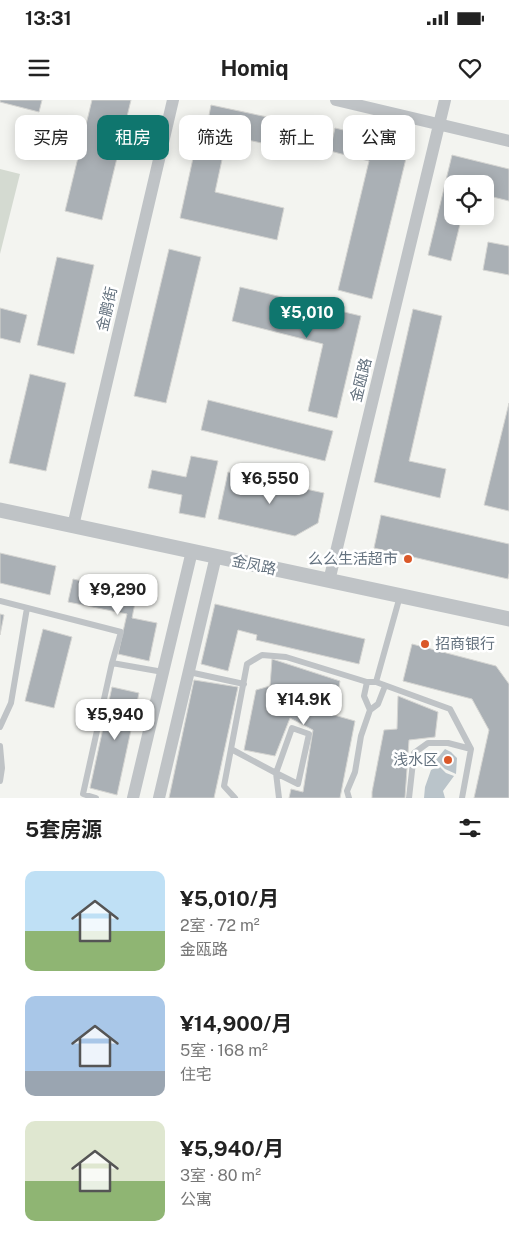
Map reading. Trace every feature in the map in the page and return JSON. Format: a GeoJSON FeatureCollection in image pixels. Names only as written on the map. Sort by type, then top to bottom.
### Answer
{"type":"FeatureCollection","features":[{"type":"Feature","properties":{"kind":"street","name":"金鹏街"},"geometry":{"type":"LineString","coordinates":[[73,526],[173,100]]}},
{"type":"Feature","properties":{"kind":"street"},"geometry":{"type":"LineString","coordinates":[[336,100],[509,141]]}},
{"type":"Feature","properties":{"kind":"street","name":"金瓯路"},"geometry":{"type":"LineString","coordinates":[[329,581],[445,100]]}},
{"type":"Feature","properties":{"kind":"street","name":"金凤路"},"geometry":{"type":"LineString","coordinates":[[0,510],[509,619]]}},
{"type":"Feature","properties":{"kind":"street"},"geometry":{"type":"LineString","coordinates":[[133,798],[192,551]]}},
{"type":"Feature","properties":{"kind":"street"},"geometry":{"type":"LineString","coordinates":[[159,798],[216,556]]}},
{"type":"Feature","properties":{"kind":"lane"},"geometry":{"type":"LineString","coordinates":[[376,682],[400,596]]}},
{"type":"Feature","properties":{"kind":"lane"},"geometry":{"type":"LineString","coordinates":[[0,601],[121,632],[112,662],[83,794],[96,798]]}},
{"type":"Feature","properties":{"kind":"lane"},"geometry":{"type":"LineString","coordinates":[[0,727],[11,703],[28,608]]}},
{"type":"Feature","properties":{"kind":"lane"},"geometry":{"type":"LineString","coordinates":[[235,798],[224,786],[248,664],[262,655],[286,657],[367,682],[376,682],[450,709],[471,749],[462,798]]}},
{"type":"Feature","properties":{"kind":"lane"},"geometry":{"type":"LineString","coordinates":[[112,662],[163,672]]}},
{"type":"Feature","properties":{"kind":"lane"},"geometry":{"type":"LineString","coordinates":[[189,672],[244,684]]}},
{"type":"Feature","properties":{"kind":"lane"},"geometry":{"type":"LineString","coordinates":[[367,682],[364,696],[370,710]]}},
{"type":"Feature","properties":{"kind":"lane"},"geometry":{"type":"LineString","coordinates":[[349,798],[347,792],[355,772],[361,736],[370,710],[378,704],[385,686]]}},
{"type":"Feature","properties":{"kind":"lane"},"geometry":{"type":"LineString","coordinates":[[231,749],[276,773],[298,784],[309,734],[292,728],[276,773],[279,798]]}},
{"type":"Feature","properties":{"kind":"lane"},"geometry":{"type":"LineString","coordinates":[[409,798],[414,753],[428,743],[448,743],[471,749]]}},
{"type":"Feature","properties":{"kind":"lane"},"geometry":{"type":"LineString","coordinates":[[0,746],[2,768],[0,781]]}},
{"type":"Feature","properties":{"kind":"shaded area"},"geometry":{"type":"Polygon","coordinates":[[[0,169],[20,174],[0,254],[0,169]]]}},
{"type":"Feature","properties":{"kind":"shaded area"},"geometry":{"type":"Polygon","coordinates":[[[445,749],[457,758],[456,774],[445,769],[436,760],[445,749]]]}},
{"type":"Feature","properties":{"kind":"shaded area"},"geometry":{"type":"Polygon","coordinates":[[[439,766],[446,773],[454,776],[443,791],[445,798],[424,798],[425,787],[431,770],[439,766]]]}},
{"type":"Feature","properties":{"kind":"building"},"geometry":{"type":"Polygon","coordinates":[[[0,100],[42,100],[39,112],[0,102],[0,100]]]}},
{"type":"Feature","properties":{"kind":"building"},"geometry":{"type":"Polygon","coordinates":[[[92,100],[131,100],[127,115],[97,115],[97,160],[116,160],[102,220],[65,211],[77,160],[87,160],[87,121],[92,100]]]}},
{"type":"Feature","properties":{"kind":"building"},"geometry":{"type":"Polygon","coordinates":[[[211,105],[261,116],[261,143],[251,141],[251,115],[209,115],[211,105]]]}},
{"type":"Feature","properties":{"kind":"building"},"geometry":{"type":"Polygon","coordinates":[[[335,128],[343,130],[343,154],[333,152],[335,128]]]}},
{"type":"Feature","properties":{"kind":"building"},"geometry":{"type":"Polygon","coordinates":[[[452,155],[509,169],[509,201],[494,197],[494,175],[447,175],[452,155]]]}},
{"type":"Feature","properties":{"kind":"building"},"geometry":{"type":"Polygon","coordinates":[[[193,160],[222,160],[215,192],[284,208],[277,240],[180,218],[193,160]]]}},
{"type":"Feature","properties":{"kind":"building"},"geometry":{"type":"Polygon","coordinates":[[[365,160],[406,160],[372,299],[338,290],[369,161],[365,160]]]}},
{"type":"Feature","properties":{"kind":"building"},"geometry":{"type":"Polygon","coordinates":[[[444,188],[444,225],[460,225],[451,261],[428,255],[444,188]]]}},
{"type":"Feature","properties":{"kind":"building"},"geometry":{"type":"Polygon","coordinates":[[[488,242],[509,246],[509,275],[483,270],[488,242]]]}},
{"type":"Feature","properties":{"kind":"building"},"geometry":{"type":"Polygon","coordinates":[[[169,249],[201,257],[166,403],[134,396],[169,249]]]}},
{"type":"Feature","properties":{"kind":"building"},"geometry":{"type":"Polygon","coordinates":[[[57,257],[94,265],[74,354],[37,345],[57,257]]]}},
{"type":"Feature","properties":{"kind":"building"},"geometry":{"type":"Polygon","coordinates":[[[240,287],[361,316],[337,418],[308,411],[323,344],[232,321],[240,287]]]}},
{"type":"Feature","properties":{"kind":"building"},"geometry":{"type":"Polygon","coordinates":[[[0,308],[27,315],[20,343],[0,338],[0,308]]]}},
{"type":"Feature","properties":{"kind":"building"},"geometry":{"type":"Polygon","coordinates":[[[413,309],[442,316],[409,461],[446,469],[440,498],[374,482],[413,309]]]}},
{"type":"Feature","properties":{"kind":"building"},"geometry":{"type":"Polygon","coordinates":[[[30,374],[66,383],[46,471],[9,463],[30,374]]]}},
{"type":"Feature","properties":{"kind":"building"},"geometry":{"type":"Polygon","coordinates":[[[208,400],[333,431],[325,461],[201,430],[208,400]]]}},
{"type":"Feature","properties":{"kind":"building"},"geometry":{"type":"Polygon","coordinates":[[[509,403],[509,511],[484,505],[509,403]]]}},
{"type":"Feature","properties":{"kind":"building"},"geometry":{"type":"Polygon","coordinates":[[[191,456],[218,461],[205,518],[179,513],[182,495],[148,488],[152,470],[186,477],[191,456]]]}},
{"type":"Feature","properties":{"kind":"building"},"geometry":{"type":"Polygon","coordinates":[[[228,472],[324,493],[318,523],[295,536],[218,519],[228,472]]]}},
{"type":"Feature","properties":{"kind":"building"},"geometry":{"type":"Polygon","coordinates":[[[381,515],[509,544],[508,579],[374,548],[381,515]]]}},
{"type":"Feature","properties":{"kind":"building"},"geometry":{"type":"Polygon","coordinates":[[[0,553],[56,566],[50,595],[0,583],[0,553]]]}},
{"type":"Feature","properties":{"kind":"building"},"geometry":{"type":"Polygon","coordinates":[[[73,579],[137,593],[132,618],[157,623],[149,661],[118,654],[127,614],[68,602],[73,579]]]}},
{"type":"Feature","properties":{"kind":"building"},"geometry":{"type":"Polygon","coordinates":[[[215,604],[365,639],[359,664],[256,640],[257,635],[238,630],[228,671],[201,664],[215,604]]]}},
{"type":"Feature","properties":{"kind":"building"},"geometry":{"type":"Polygon","coordinates":[[[0,614],[4,615],[0,635],[0,614]]]}},
{"type":"Feature","properties":{"kind":"building"},"geometry":{"type":"Polygon","coordinates":[[[43,629],[72,637],[54,708],[25,701],[43,629]]]}},
{"type":"Feature","properties":{"kind":"building"},"geometry":{"type":"Polygon","coordinates":[[[412,644],[496,666],[509,684],[509,798],[474,798],[489,730],[472,699],[403,681],[412,644]]]}},
{"type":"Feature","properties":{"kind":"building"},"geometry":{"type":"Polygon","coordinates":[[[272,659],[340,681],[334,715],[355,721],[340,798],[289,798],[291,789],[303,792],[313,730],[290,718],[275,756],[244,750],[256,690],[270,686],[272,659]]]}},
{"type":"Feature","properties":{"kind":"building"},"geometry":{"type":"Polygon","coordinates":[[[194,680],[238,687],[214,798],[169,798],[194,680]]]}},
{"type":"Feature","properties":{"kind":"building"},"geometry":{"type":"Polygon","coordinates":[[[112,687],[139,693],[117,795],[90,788],[112,687]]]}},
{"type":"Feature","properties":{"kind":"building"},"geometry":{"type":"Polygon","coordinates":[[[398,696],[438,712],[435,737],[409,740],[405,798],[372,798],[384,730],[397,729],[398,696]]]}},
{"type":"Feature","properties":{"kind":"place","name":"么么生活超市"},"geometry":{"type":"Point","coordinates":[408,559]}},
{"type":"Feature","properties":{"kind":"place","name":"招商银行"},"geometry":{"type":"Point","coordinates":[425,644]}},
{"type":"Feature","properties":{"kind":"place","name":"浅水区"},"geometry":{"type":"Point","coordinates":[448,760]}}]}
